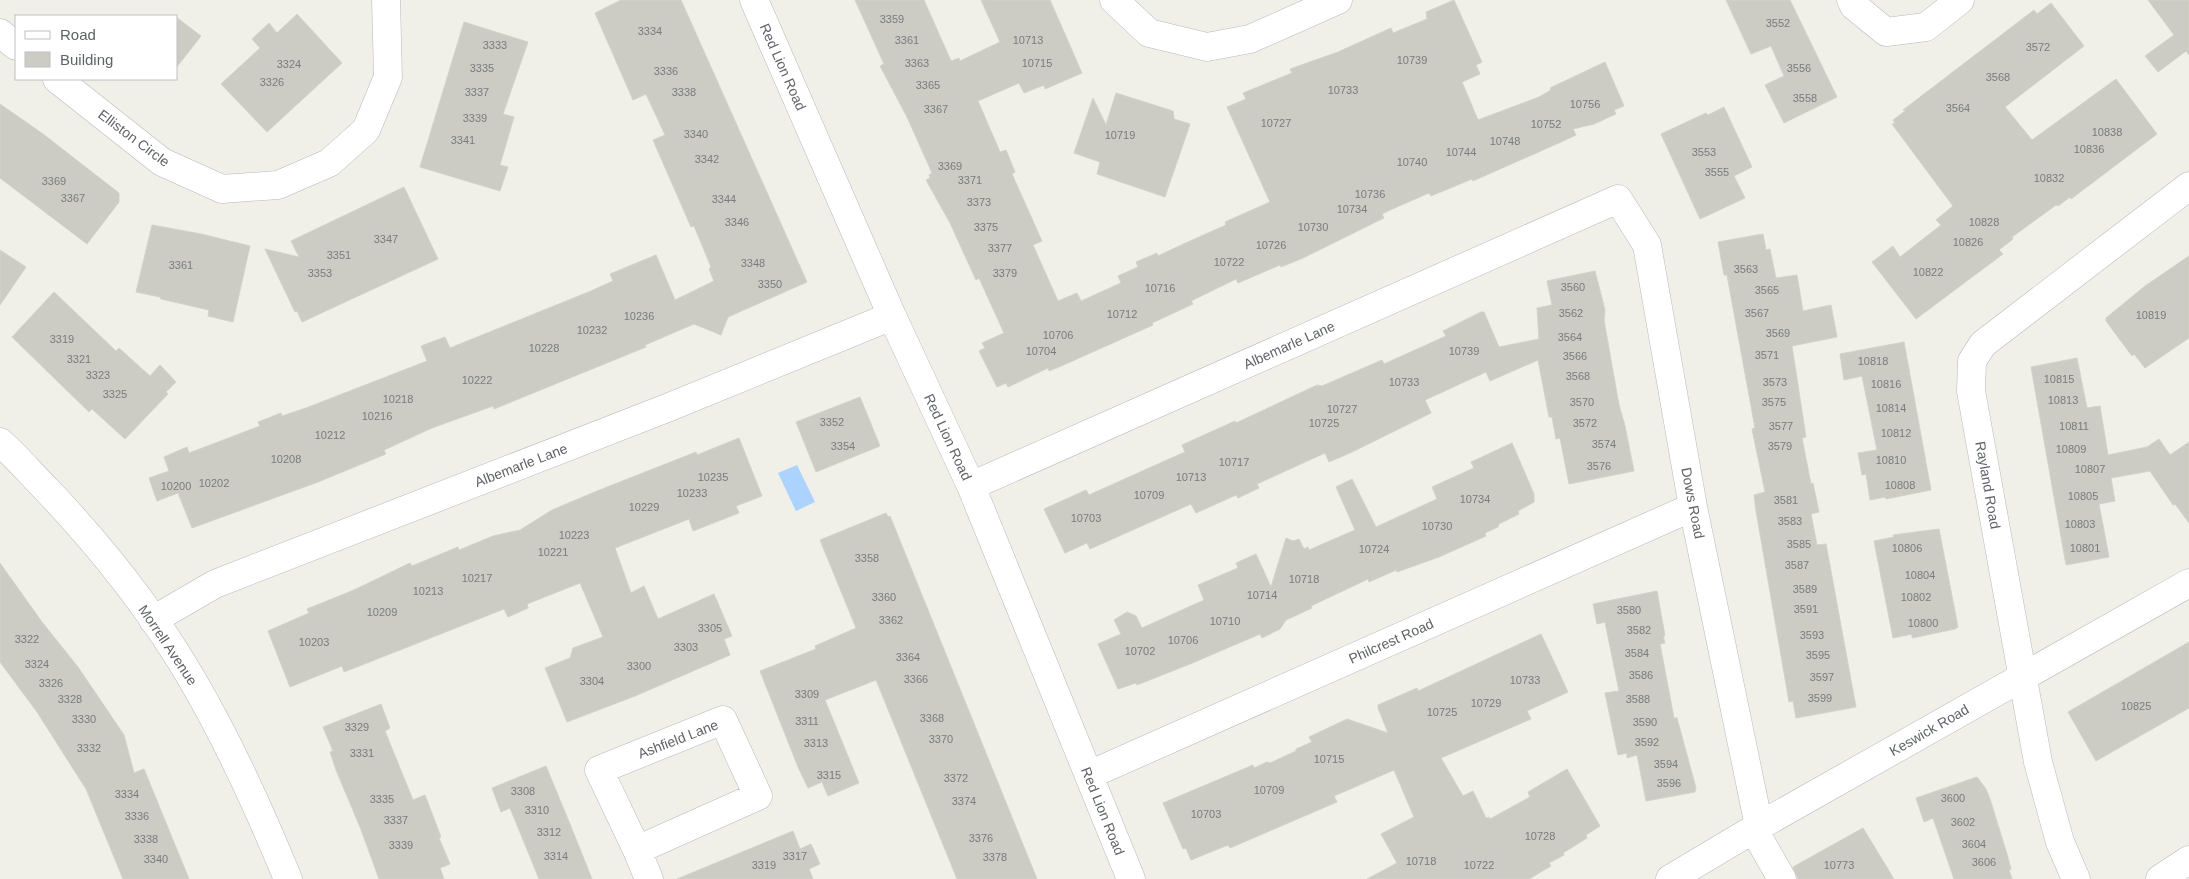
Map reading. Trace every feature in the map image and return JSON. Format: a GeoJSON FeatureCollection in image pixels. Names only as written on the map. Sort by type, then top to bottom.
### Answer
{"type":"FeatureCollection","features":[{"type":"Feature","properties":{"kind":"street","name":"Elliston Circle"},"geometry":{"type":"LineString","coordinates":[[58,80],[162,162],[222,188],[278,185],[329,163],[366,130],[388,76],[386,0]]}},
{"type":"Feature","properties":{"kind":"street","name":"Red Lion Road"},"geometry":{"type":"LineString","coordinates":[[754,0],[892,316],[971,486],[1131,879]]}},
{"type":"Feature","properties":{"kind":"street"},"geometry":{"type":"LineString","coordinates":[[1114,0],[1149,33],[1207,47],[1250,40],[1338,0]]}},
{"type":"Feature","properties":{"kind":"street"},"geometry":{"type":"LineString","coordinates":[[1851,0],[1854,6],[1886,32],[1926,27],[1960,0]]}},
{"type":"Feature","properties":{"kind":"street"},"geometry":{"type":"LineString","coordinates":[[0,33],[15,45]]}},
{"type":"Feature","properties":{"kind":"street","name":"Rayland Road"},"geometry":{"type":"LineString","coordinates":[[2076,879],[2060,842],[2038,762],[1971,391],[1972,361],[1984,344],[2189,186]]}},
{"type":"Feature","properties":{"kind":"street","name":"Dows Road"},"geometry":{"type":"LineString","coordinates":[[1606,204],[1618,199],[1647,245],[1693,507],[1756,828],[1782,879]]}},
{"type":"Feature","properties":{"kind":"street","name":"Albemarle Lane"},"geometry":{"type":"LineString","coordinates":[[971,486],[1606,204]]}},
{"type":"Feature","properties":{"kind":"street","name":"Albemarle Lane"},"geometry":{"type":"LineString","coordinates":[[153,620],[215,584],[667,408],[892,316]]}},
{"type":"Feature","properties":{"kind":"street","name":"Morrell Avenue"},"geometry":{"type":"LineString","coordinates":[[2,448],[75,520],[153,620],[192,680],[229,746],[261,813],[288,879]]}},
{"type":"Feature","properties":{"kind":"street","name":"Philcrest Road"},"geometry":{"type":"LineString","coordinates":[[1089,775],[1693,507]]}},
{"type":"Feature","properties":{"kind":"street","name":"Keswick Road"},"geometry":{"type":"LineString","coordinates":[[1670,879],[1756,828],[2189,583]]}},
{"type":"Feature","properties":{"kind":"street","name":"Ashfield Lane"},"geometry":{"type":"LineString","coordinates":[[637,850],[758,796],[723,720],[599,770],[649,879]]}},
{"type":"Feature","properties":{"kind":"street"},"geometry":{"type":"LineString","coordinates":[[2160,879],[2189,860]]}},
{"type":"Feature","properties":{"kind":"water"},"geometry":{"type":"Polygon","coordinates":[[[797,465],[815,502],[796,511],[778,473],[797,465]]]}},
{"type":"Feature","properties":{"kind":"building"},"geometry":{"type":"Polygon","coordinates":[[[621,0],[681,0],[807,282],[728,317],[721,335],[694,324],[645,345],[646,347],[494,409],[493,406],[432,428],[384,450],[386,454],[318,482],[192,528],[178,493],[157,501],[149,478],[169,471],[164,457],[187,447],[189,453],[260,426],[258,422],[281,413],[282,416],[306,408],[427,361],[421,346],[445,337],[450,348],[591,291],[613,281],[610,274],[656,255],[675,300],[714,281],[709,269],[711,267],[694,226],[691,227],[653,140],[665,135],[646,94],[633,100],[595,13],[621,0]]]}},
{"type":"Feature","properties":{"kind":"building"},"geometry":{"type":"Polygon","coordinates":[[[855,0],[924,0],[951,61],[959,58],[960,61],[1000,42],[981,0],[1050,0],[1082,73],[1045,89],[1044,85],[1024,93],[1019,83],[978,101],[1000,152],[1006,150],[1015,172],[1012,174],[1042,241],[1033,245],[1058,301],[1077,293],[1081,301],[1121,283],[1118,276],[1138,267],[1136,262],[1157,253],[1158,256],[1226,225],[1225,222],[1270,202],[1227,107],[1246,99],[1243,93],[1292,73],[1290,69],[1338,52],[1391,28],[1393,33],[1427,19],[1426,12],[1454,0],[1482,62],[1476,65],[1480,74],[1462,82],[1478,120],[1539,97],[1551,90],[1550,88],[1605,62],[1624,106],[1614,110],[1616,114],[1594,124],[1573,129],[1576,135],[1561,142],[1473,181],[1472,179],[1431,196],[1429,193],[1390,210],[1382,214],[1384,218],[1303,258],[1281,267],[1280,265],[1238,283],[1236,279],[1191,301],[1193,304],[1152,323],[1153,325],[1049,371],[1048,368],[1008,387],[1006,383],[997,387],[979,351],[985,348],[982,343],[1004,333],[979,278],[976,280],[950,223],[926,180],[930,178],[929,175],[932,173],[907,117],[880,66],[884,64],[855,0]]]}},
{"type":"Feature","properties":{"kind":"building"},"geometry":{"type":"Polygon","coordinates":[[[1726,0],[1790,0],[1837,97],[1784,123],[1765,85],[1784,76],[1771,46],[1751,54],[1726,0]]]}},
{"type":"Feature","properties":{"kind":"building"},"geometry":{"type":"Polygon","coordinates":[[[2148,0],[2189,0],[2189,55],[2186,51],[2158,72],[2145,56],[2174,35],[2148,0]]]}},
{"type":"Feature","properties":{"kind":"building"},"geometry":{"type":"Polygon","coordinates":[[[2051,3],[2084,46],[2005,107],[2032,140],[2116,79],[2157,134],[2071,199],[2070,197],[2058,206],[2056,205],[2012,237],[2013,239],[1999,250],[2003,254],[1916,319],[1872,262],[1893,246],[1900,257],[1941,225],[1936,220],[1953,206],[1892,124],[1895,123],[1893,120],[1905,111],[1903,110],[2034,10],[2037,14],[2051,3]]]}},
{"type":"Feature","properties":{"kind":"building"},"geometry":{"type":"Polygon","coordinates":[[[297,14],[342,63],[267,132],[221,84],[260,48],[252,39],[269,23],[277,33],[297,14]]]}},
{"type":"Feature","properties":{"kind":"building"},"geometry":{"type":"Polygon","coordinates":[[[178,19],[201,36],[178,65],[178,19]]]}},
{"type":"Feature","properties":{"kind":"building"},"geometry":{"type":"Polygon","coordinates":[[[464,22],[528,42],[503,114],[514,117],[500,165],[508,167],[500,191],[420,167],[464,22]]]}},
{"type":"Feature","properties":{"kind":"building"},"geometry":{"type":"Polygon","coordinates":[[[1116,93],[1173,111],[1174,119],[1190,124],[1165,197],[1097,174],[1100,162],[1074,153],[1093,98],[1106,125],[1116,93]]]}},
{"type":"Feature","properties":{"kind":"building"},"geometry":{"type":"Polygon","coordinates":[[[0,104],[43,134],[119,193],[119,202],[87,244],[0,178],[0,104]]]}},
{"type":"Feature","properties":{"kind":"building"},"geometry":{"type":"Polygon","coordinates":[[[1724,107],[1752,167],[1734,176],[1745,198],[1700,219],[1661,134],[1706,113],[1708,115],[1724,107]]]}},
{"type":"Feature","properties":{"kind":"building"},"geometry":{"type":"Polygon","coordinates":[[[404,187],[438,259],[302,322],[297,311],[295,312],[265,249],[299,257],[291,241],[404,187]]]}},
{"type":"Feature","properties":{"kind":"building"},"geometry":{"type":"Polygon","coordinates":[[[152,225],[250,246],[233,322],[208,316],[209,310],[136,292],[152,225]]]}},
{"type":"Feature","properties":{"kind":"building"},"geometry":{"type":"Polygon","coordinates":[[[1763,234],[1766,250],[1770,249],[1776,278],[1797,275],[1803,311],[1831,305],[1837,337],[1792,346],[1806,437],[1802,438],[1811,484],[1813,483],[1819,512],[1811,514],[1817,545],[1826,544],[1856,707],[1796,718],[1793,701],[1789,702],[1756,511],[1754,495],[1765,492],[1752,429],[1755,428],[1727,275],[1724,275],[1718,242],[1763,234]]]}},
{"type":"Feature","properties":{"kind":"building"},"geometry":{"type":"Polygon","coordinates":[[[0,250],[26,267],[0,305],[0,250]]]}},
{"type":"Feature","properties":{"kind":"building"},"geometry":{"type":"Polygon","coordinates":[[[2189,256],[2189,338],[2145,368],[2134,354],[2132,356],[2106,321],[2106,318],[2145,286],[2189,256]]]}},
{"type":"Feature","properties":{"kind":"building"},"geometry":{"type":"Polygon","coordinates":[[[1595,271],[1605,310],[1604,320],[1619,405],[1634,471],[1569,484],[1560,438],[1556,439],[1552,417],[1549,417],[1538,360],[1490,381],[1486,372],[1425,400],[1431,413],[1329,462],[1325,453],[1257,484],[1259,488],[1238,498],[1236,495],[1196,513],[1191,504],[1090,549],[1087,543],[1065,553],[1044,509],[1086,490],[1089,495],[1185,452],[1182,445],[1235,421],[1236,423],[1317,385],[1322,386],[1382,360],[1384,364],[1446,336],[1443,331],[1481,312],[1484,312],[1499,347],[1539,339],[1537,308],[1552,305],[1547,281],[1595,271]]]}},
{"type":"Feature","properties":{"kind":"building"},"geometry":{"type":"Polygon","coordinates":[[[54,292],[116,351],[119,348],[150,376],[160,365],[176,382],[166,392],[168,394],[125,439],[92,409],[89,412],[12,337],[54,292]]]}},
{"type":"Feature","properties":{"kind":"building"},"geometry":{"type":"Polygon","coordinates":[[[1904,342],[1931,490],[1886,499],[1885,497],[1870,500],[1866,474],[1862,475],[1858,453],[1877,450],[1862,376],[1844,380],[1840,354],[1904,342]]]}},
{"type":"Feature","properties":{"kind":"building"},"geometry":{"type":"Polygon","coordinates":[[[2077,358],[2087,408],[2100,406],[2108,455],[2147,447],[2159,439],[2170,455],[2189,442],[2189,523],[2175,504],[2173,505],[2150,471],[2111,478],[2115,501],[2099,504],[2109,557],[2066,565],[2031,367],[2077,358]]]}},
{"type":"Feature","properties":{"kind":"building"},"geometry":{"type":"Polygon","coordinates":[[[860,397],[880,446],[816,472],[796,422],[860,397]]]}},
{"type":"Feature","properties":{"kind":"building"},"geometry":{"type":"Polygon","coordinates":[[[739,438],[762,496],[736,506],[739,513],[693,531],[689,519],[615,548],[631,593],[644,586],[658,619],[714,594],[732,636],[724,639],[730,655],[635,696],[567,722],[545,668],[570,658],[573,648],[603,637],[580,583],[527,604],[528,608],[508,617],[504,609],[344,672],[342,666],[290,687],[268,631],[309,613],[307,609],[354,590],[410,563],[412,566],[458,547],[459,550],[493,536],[520,530],[552,510],[597,491],[696,452],[697,455],[739,438]]]}},
{"type":"Feature","properties":{"kind":"building"},"geometry":{"type":"Polygon","coordinates":[[[1512,443],[1534,494],[1534,502],[1518,511],[1519,514],[1485,533],[1486,536],[1439,557],[1397,572],[1396,570],[1369,582],[1368,579],[1311,606],[1312,608],[1286,620],[1280,629],[1262,638],[1260,634],[1137,685],[1136,683],[1118,689],[1098,644],[1121,634],[1114,620],[1127,612],[1136,616],[1142,628],[1204,600],[1198,585],[1238,568],[1236,563],[1256,554],[1271,587],[1286,538],[1293,541],[1299,539],[1304,549],[1308,547],[1309,550],[1355,530],[1336,487],[1352,479],[1376,527],[1437,499],[1432,487],[1474,468],[1471,462],[1512,443]]]}},
{"type":"Feature","properties":{"kind":"building"},"geometry":{"type":"Polygon","coordinates":[[[886,513],[888,517],[890,516],[1037,879],[957,879],[876,680],[825,700],[859,783],[828,796],[822,782],[808,788],[798,767],[760,671],[816,649],[815,646],[856,628],[820,540],[886,513]]]}},
{"type":"Feature","properties":{"kind":"building"},"geometry":{"type":"Polygon","coordinates":[[[1939,529],[1958,627],[1912,638],[1912,634],[1893,638],[1874,541],[1894,537],[1893,535],[1939,529]]]}},
{"type":"Feature","properties":{"kind":"building"},"geometry":{"type":"Polygon","coordinates":[[[0,563],[42,622],[78,667],[124,735],[134,773],[144,769],[189,879],[123,879],[86,789],[37,712],[0,662],[0,563]]]}},
{"type":"Feature","properties":{"kind":"building"},"geometry":{"type":"Polygon","coordinates":[[[1657,591],[1665,636],[1663,636],[1665,643],[1660,644],[1674,718],[1677,718],[1696,788],[1695,792],[1646,801],[1637,755],[1627,758],[1627,753],[1618,755],[1605,693],[1619,691],[1605,622],[1597,624],[1593,604],[1657,591]]]}},
{"type":"Feature","properties":{"kind":"building"},"geometry":{"type":"Polygon","coordinates":[[[1541,634],[1568,692],[1527,711],[1531,719],[1441,758],[1463,796],[1473,791],[1486,818],[1489,817],[1490,819],[1530,797],[1528,792],[1567,769],[1600,826],[1586,835],[1587,838],[1563,853],[1564,855],[1549,863],[1551,866],[1529,879],[1367,879],[1397,863],[1381,834],[1414,817],[1394,770],[1334,796],[1337,802],[1230,848],[1228,845],[1191,860],[1186,848],[1183,849],[1163,803],[1253,765],[1254,768],[1267,762],[1270,763],[1312,742],[1309,737],[1347,719],[1388,733],[1378,705],[1417,688],[1418,691],[1541,634]]]}},
{"type":"Feature","properties":{"kind":"building"},"geometry":{"type":"Polygon","coordinates":[[[2189,642],[2189,708],[2096,761],[2068,712],[2189,642]]]}},
{"type":"Feature","properties":{"kind":"building"},"geometry":{"type":"Polygon","coordinates":[[[381,704],[390,728],[385,731],[413,800],[425,795],[441,837],[439,838],[450,864],[440,868],[444,879],[379,879],[336,770],[330,752],[333,751],[323,727],[381,704]]]}},
{"type":"Feature","properties":{"kind":"building"},"geometry":{"type":"Polygon","coordinates":[[[546,766],[592,879],[539,879],[510,808],[501,812],[492,788],[546,766]]]}},
{"type":"Feature","properties":{"kind":"building"},"geometry":{"type":"Polygon","coordinates":[[[1977,777],[1986,789],[1990,799],[2007,854],[2012,879],[1954,879],[1933,818],[1924,822],[1916,798],[1977,777]]]}},
{"type":"Feature","properties":{"kind":"building"},"geometry":{"type":"Polygon","coordinates":[[[1863,828],[1894,879],[1798,879],[1793,867],[1863,828]]]}},
{"type":"Feature","properties":{"kind":"building"},"geometry":{"type":"Polygon","coordinates":[[[793,831],[800,849],[811,844],[820,864],[809,869],[813,879],[677,879],[793,831]]]}}]}
